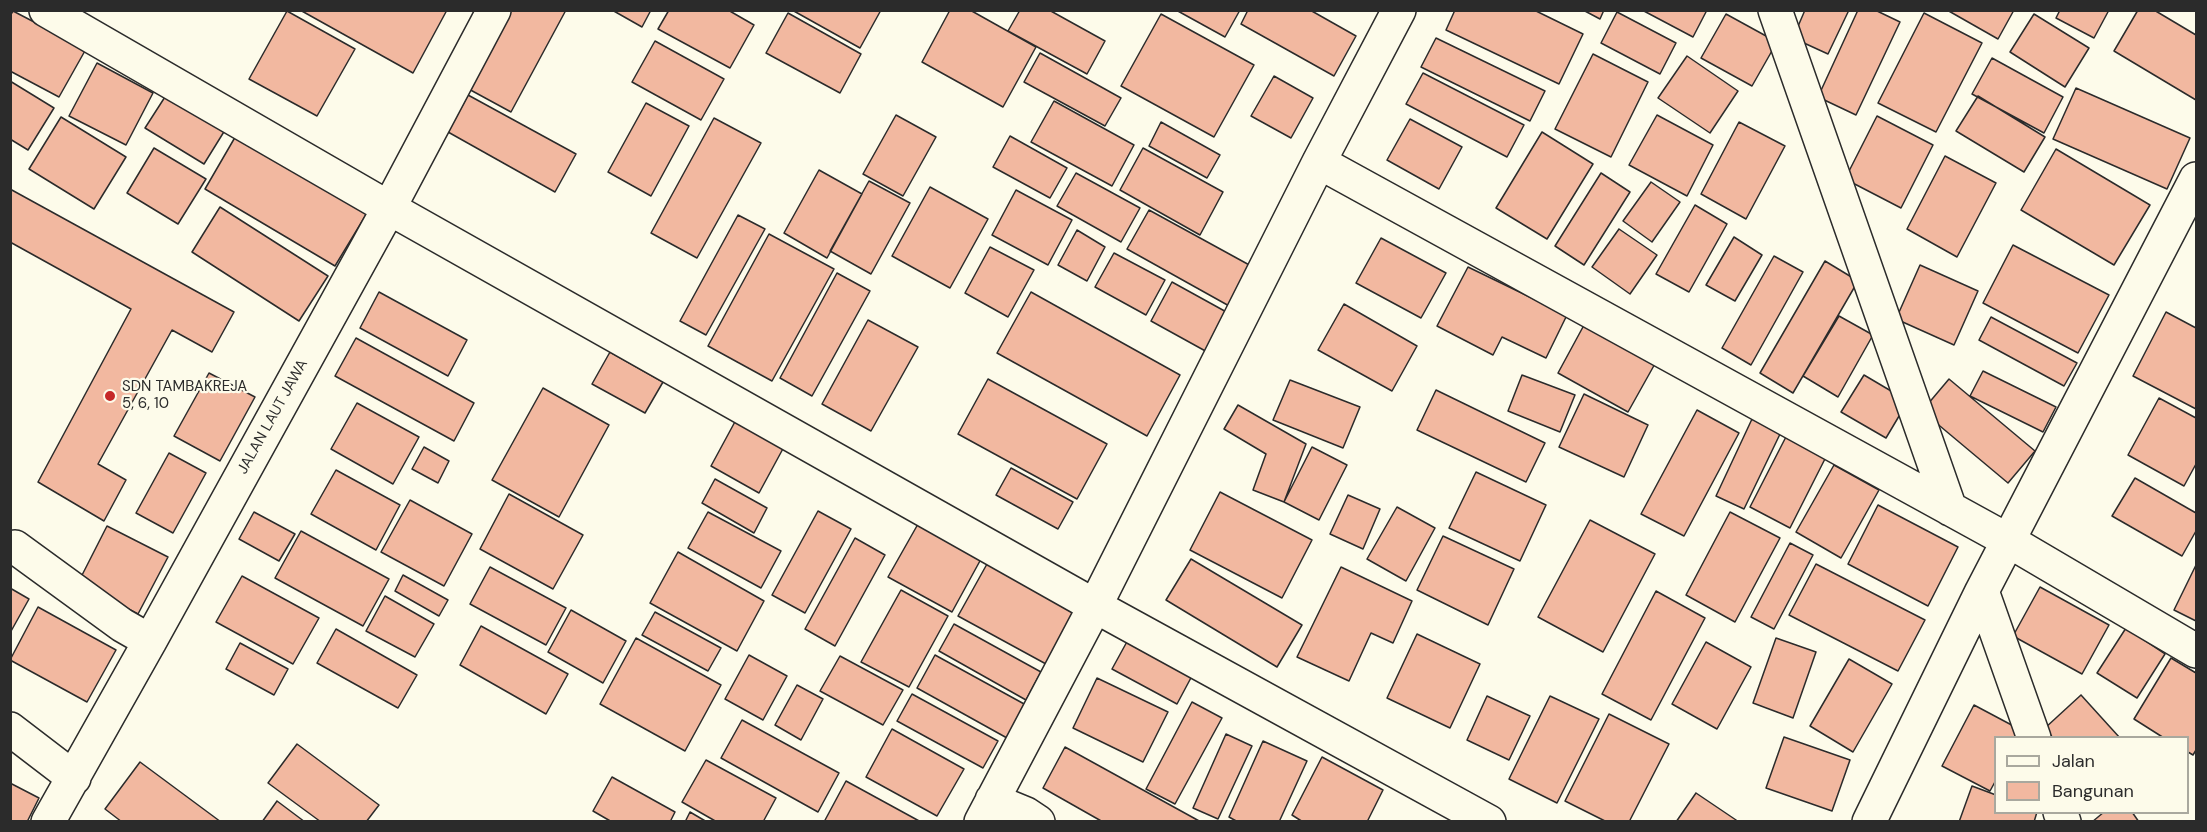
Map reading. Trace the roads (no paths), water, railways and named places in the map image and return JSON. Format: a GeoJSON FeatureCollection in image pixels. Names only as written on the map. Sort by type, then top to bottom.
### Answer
{"type":"FeatureCollection","features":[{"type":"Feature","properties":{"kind":"street"},"geometry":{"type":"LineString","coordinates":[[46,10],[388,208],[1095,606],[1489,822]]}},
{"type":"Feature","properties":{"kind":"street","name":"JALAN LAUT JAWA"},"geometry":{"type":"LineString","coordinates":[[48,822],[388,208],[494,10]]}},
{"type":"Feature","properties":{"kind":"street"},"geometry":{"type":"LineString","coordinates":[[1038,822],[987,811],[1095,606],[1319,162],[1399,10]]}},
{"type":"Feature","properties":{"kind":"street"},"geometry":{"type":"LineString","coordinates":[[1775,10],[1950,509]]}},
{"type":"Feature","properties":{"kind":"street"},"geometry":{"type":"LineString","coordinates":[[1319,162],[2009,541],[2196,651]]}},
{"type":"Feature","properties":{"kind":"street"},"geometry":{"type":"LineString","coordinates":[[1869,822],[1982,591],[2196,179]]}},
{"type":"Feature","properties":{"kind":"street"},"geometry":{"type":"LineString","coordinates":[[15,548],[122,625],[150,641]]}},
{"type":"Feature","properties":{"kind":"street"},"geometry":{"type":"LineString","coordinates":[[1982,591],[2033,736]]}},
{"type":"Feature","properties":{"kind":"street"},"geometry":{"type":"LineString","coordinates":[[10,729],[74,778]]}},
{"type":"Feature","properties":{"kind":"place","name":"SDN TAMBAKREJA 5, 6, 10"},"geometry":{"type":"Point","coordinates":[110,396]}}]}
